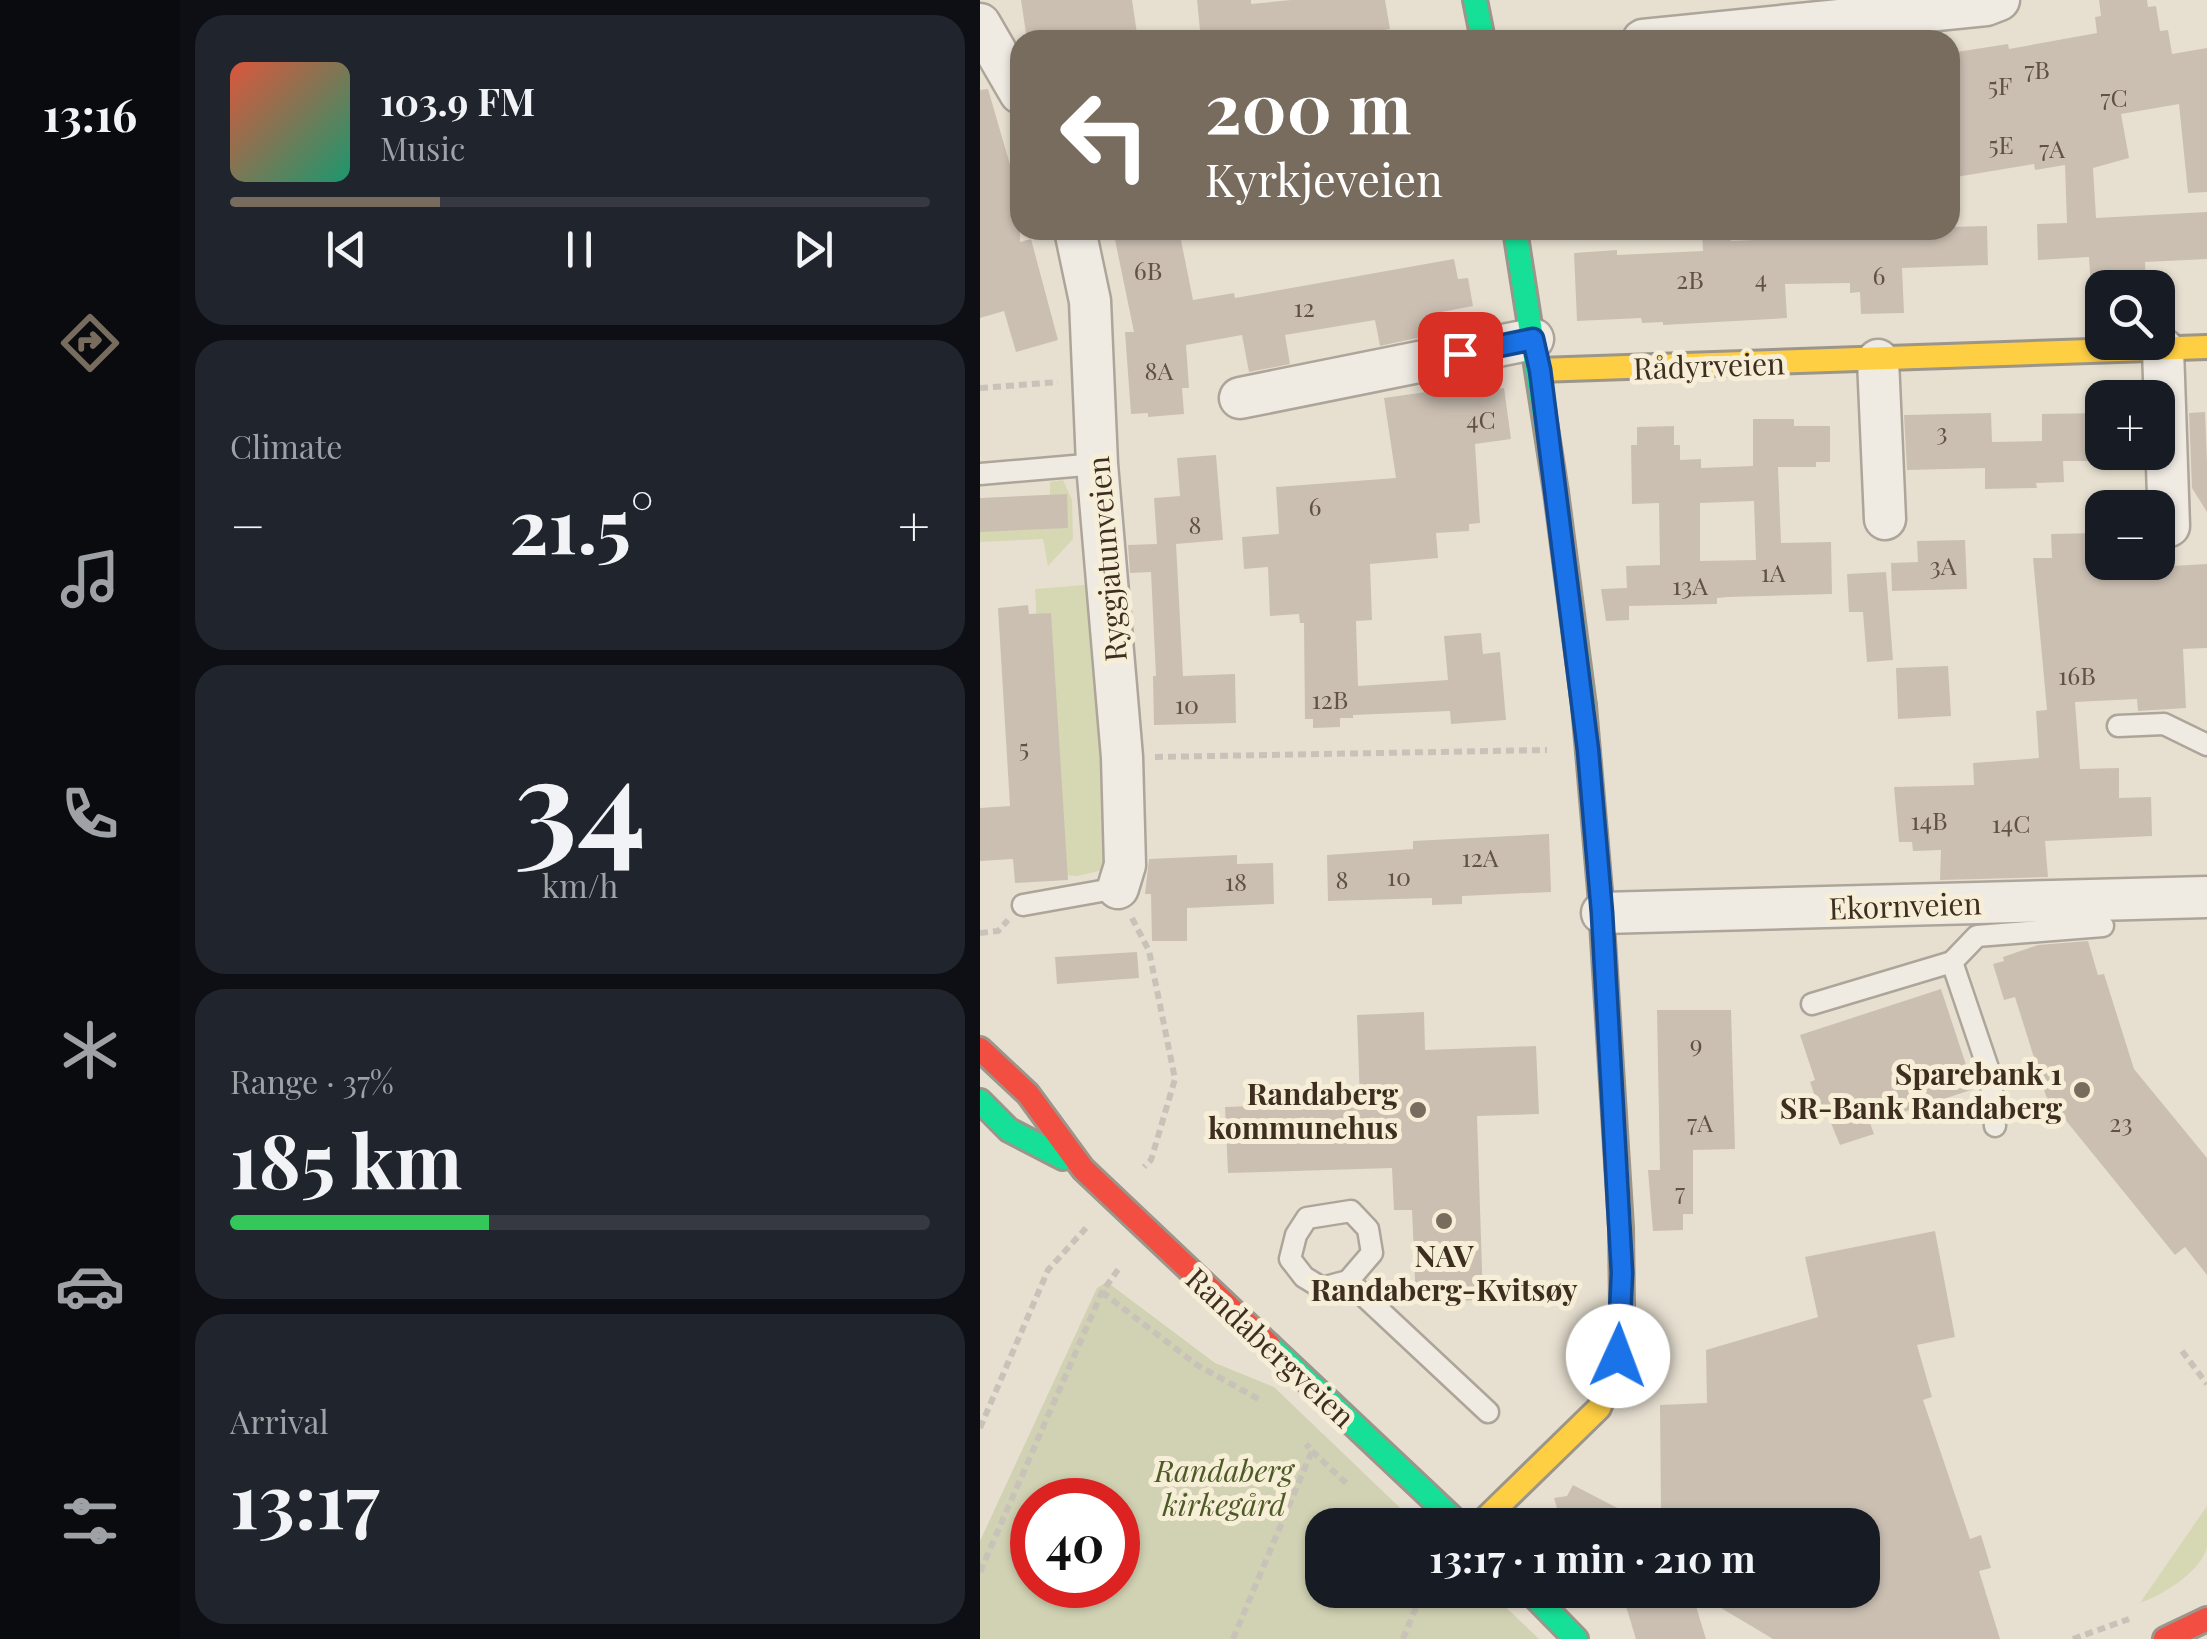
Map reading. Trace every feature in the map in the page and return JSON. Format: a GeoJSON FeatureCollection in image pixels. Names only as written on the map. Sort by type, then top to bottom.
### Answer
{"type":"FeatureCollection","features":[{"type":"Feature","properties":{"kind":"street"},"geometry":{"type":"LineString","coordinates":[[1475,0],[1481,30]]}},
{"type":"Feature","properties":{"kind":"street"},"geometry":{"type":"LineString","coordinates":[[1716,30],[1883,7],[1986,5],[1999,0]]}},
{"type":"Feature","properties":{"kind":"street"},"geometry":{"type":"LineString","coordinates":[[980,24],[1010,76]]}},
{"type":"Feature","properties":{"kind":"street","name":"Ryggjatunveien"},"geometry":{"type":"LineString","coordinates":[[1077,240],[1090,301],[1097,464],[1122,757],[1125,865],[1118,888]]}},
{"type":"Feature","properties":{"kind":"street"},"geometry":{"type":"LineString","coordinates":[[1496,1508],[1598,1408],[1610,1387],[1618,1356],[1622,1273],[1602,913],[1588,750],[1536,354],[1516,240]]}},
{"type":"Feature","properties":{"kind":"street","name":"Rådyrveien"},"geometry":{"type":"LineString","coordinates":[[2175,347],[2207,346]]}},
{"type":"Feature","properties":{"kind":"street","name":"Rådyrveien"},"geometry":{"type":"LineString","coordinates":[[1536,354],[1878,360],[2085,351]]}},
{"type":"Feature","properties":{"kind":"street"},"geometry":{"type":"LineString","coordinates":[[1240,398],[1536,354]]}},
{"type":"Feature","properties":{"kind":"street"},"geometry":{"type":"LineString","coordinates":[[1878,360],[1885,519]]}},
{"type":"Feature","properties":{"kind":"street"},"geometry":{"type":"LineString","coordinates":[[2163,360],[2168,490]]}},
{"type":"Feature","properties":{"kind":"street","name":"Ekornveien"},"geometry":{"type":"LineString","coordinates":[[1602,913],[2207,897]]}},
{"type":"Feature","properties":{"kind":"street","name":"Randabergveien"},"geometry":{"type":"LineString","coordinates":[[980,1050],[1028,1094],[1083,1168],[1442,1508]]}},
{"type":"Feature","properties":{"kind":"street","name":"Randabergveien"},"geometry":{"type":"LineString","coordinates":[[980,1101],[1009,1130],[1083,1168]]}},
{"type":"Feature","properties":{"kind":"street"},"geometry":{"type":"LineString","coordinates":[[1546,1608],[1576,1639]]}},
{"type":"Feature","properties":{"kind":"street"},"geometry":{"type":"LineString","coordinates":[[2165,1639],[2206,1624]]}},
{"type":"Feature","properties":{"kind":"lane"},"geometry":{"type":"LineString","coordinates":[[980,474],[1097,464]]}},
{"type":"Feature","properties":{"kind":"lane"},"geometry":{"type":"LineString","coordinates":[[2118,726],[2164,724],[2207,745]]}},
{"type":"Feature","properties":{"kind":"lane"},"geometry":{"type":"LineString","coordinates":[[1023,905],[1118,888]]}},
{"type":"Feature","properties":{"kind":"lane"},"geometry":{"type":"LineString","coordinates":[[1812,1004],[1952,962],[1977,936],[2103,926]]}},
{"type":"Feature","properties":{"kind":"lane"},"geometry":{"type":"LineString","coordinates":[[1952,962],[1991,1078],[1995,1126]]}},
{"type":"Feature","properties":{"kind":"lane"},"geometry":{"type":"LineString","coordinates":[[1348,1280],[1488,1412]]}},
{"type":"Feature","properties":{"kind":"path"},"geometry":{"type":"LineString","coordinates":[[980,388],[1094,380]]}},
{"type":"Feature","properties":{"kind":"path"},"geometry":{"type":"LineString","coordinates":[[1122,757],[1588,750]]}},
{"type":"Feature","properties":{"kind":"path"},"geometry":{"type":"LineString","coordinates":[[1118,888],[1149,951],[1175,1079],[1151,1160],[1140,1171]]}},
{"type":"Feature","properties":{"kind":"path"},"geometry":{"type":"LineString","coordinates":[[980,1428],[1048,1270],[1086,1228]]}},
{"type":"Feature","properties":{"kind":"path"},"geometry":{"type":"LineString","coordinates":[[980,1572],[1102,1292],[1120,1267]]}},
{"type":"Feature","properties":{"kind":"path"},"geometry":{"type":"LineString","coordinates":[[1102,1292],[1197,1365],[1273,1408]]}},
{"type":"Feature","properties":{"kind":"path"},"geometry":{"type":"LineString","coordinates":[[2182,1351],[2207,1384]]}},
{"type":"Feature","properties":{"kind":"path"},"geometry":{"type":"LineString","coordinates":[[1233,1639],[1312,1451],[1299,1437]]}},
{"type":"Feature","properties":{"kind":"path"},"geometry":{"type":"LineString","coordinates":[[1402,1639],[1416,1608]]}},
{"type":"Feature","properties":{"kind":"green space"},"geometry":{"type":"Polygon","coordinates":[[[1063,480],[1072,500],[1073,539],[1048,566],[1043,539],[980,542],[980,527],[1050,525],[1050,482],[1063,480]]]}},
{"type":"Feature","properties":{"kind":"green space"},"geometry":{"type":"Polygon","coordinates":[[[1108,583],[1125,865],[1077,876],[1049,874],[1035,589],[1108,583]]]}},
{"type":"Feature","properties":{"kind":"green space","name":"Randaberg kirkegård"},"geometry":{"type":"Polygon","coordinates":[[[1107,1282],[1215,1363],[1274,1387],[1400,1508],[1305,1508],[1305,1608],[1507,1608],[1539,1639],[980,1639],[980,1541],[1097,1288],[1107,1282]]]}},
{"type":"Feature","properties":{"kind":"green space"},"geometry":{"type":"Polygon","coordinates":[[[2207,1506],[2207,1547],[2197,1565],[2180,1581],[2140,1603],[2207,1506]]]}},
{"type":"Feature","properties":{"kind":"building"},"geometry":{"type":"Polygon","coordinates":[[[1021,0],[1132,0],[1136,30],[1026,30],[1021,0]]]}},
{"type":"Feature","properties":{"kind":"building"},"geometry":{"type":"Polygon","coordinates":[[[1197,0],[1251,0],[1251,4],[1385,0],[1390,29],[1385,30],[1200,30],[1197,0]]]}},
{"type":"Feature","properties":{"kind":"building"},"geometry":{"type":"Polygon","coordinates":[[[2099,0],[2147,0],[2148,7],[2156,6],[2160,31],[2168,30],[2172,54],[2207,48],[2207,192],[2188,193],[2179,104],[2121,114],[2129,158],[2093,168],[2096,218],[2207,212],[2207,259],[2145,262],[2145,270],[2090,270],[2089,257],[2038,260],[2037,224],[2067,223],[2065,165],[2035,170],[2034,164],[1960,176],[1960,51],[2008,44],[2009,49],[2097,33],[2095,17],[2101,16],[2099,0]]]}},
{"type":"Feature","properties":{"kind":"building"},"geometry":{"type":"Polygon","coordinates":[[[988,89],[1010,165],[1010,240],[1031,240],[1058,340],[1016,352],[1004,311],[980,318],[980,90],[988,89]]]}},
{"type":"Feature","properties":{"kind":"building"},"geometry":{"type":"Polygon","coordinates":[[[1987,226],[1988,265],[1902,268],[1904,313],[1861,314],[1860,292],[1850,293],[1850,283],[1785,284],[1787,318],[1663,325],[1642,323],[1641,318],[1577,321],[1574,253],[1703,251],[1702,240],[1960,240],[1960,227],[1987,226]]]}},
{"type":"Feature","properties":{"kind":"building"},"geometry":{"type":"Polygon","coordinates":[[[1115,240],[1181,240],[1193,300],[1234,293],[1235,298],[1454,259],[1458,279],[1468,278],[1473,306],[1431,314],[1435,334],[1380,346],[1375,320],[1285,335],[1290,364],[1249,372],[1242,335],[1186,345],[1189,388],[1182,388],[1184,414],[1148,417],[1148,413],[1131,414],[1125,332],[1134,332],[1115,240]]]}},
{"type":"Feature","properties":{"kind":"building"},"geometry":{"type":"Polygon","coordinates":[[[1504,388],[1511,439],[1475,444],[1480,523],[1469,524],[1469,531],[1436,533],[1438,558],[1370,564],[1372,620],[1356,621],[1358,686],[1448,680],[1444,636],[1481,633],[1483,654],[1500,652],[1506,720],[1451,724],[1450,711],[1353,715],[1340,718],[1340,727],[1313,728],[1313,719],[1305,719],[1304,623],[1300,623],[1299,614],[1270,616],[1268,567],[1244,569],[1242,537],[1279,534],[1276,487],[1396,478],[1384,398],[1447,389],[1448,394],[1460,395],[1504,388]]]}},
{"type":"Feature","properties":{"kind":"building"},"geometry":{"type":"Polygon","coordinates":[[[2205,412],[2207,512],[2192,488],[2189,413],[2205,412]]]}},
{"type":"Feature","properties":{"kind":"building"},"geometry":{"type":"Polygon","coordinates":[[[1991,413],[1992,442],[2042,441],[2042,414],[2085,413],[2085,461],[2063,461],[2064,482],[2036,483],[2037,488],[1985,489],[1985,468],[1907,470],[1904,415],[1991,413]]]}},
{"type":"Feature","properties":{"kind":"building"},"geometry":{"type":"Polygon","coordinates":[[[1753,419],[1794,419],[1794,426],[1830,426],[1830,462],[1816,462],[1816,467],[1778,467],[1781,543],[1831,542],[1832,594],[1728,597],[1717,598],[1717,604],[1629,606],[1629,620],[1606,621],[1601,589],[1627,588],[1626,566],[1660,565],[1659,503],[1632,504],[1631,445],[1637,445],[1637,427],[1674,426],[1674,445],[1680,445],[1680,460],[1701,459],[1701,468],[1753,466],[1753,419]],[[1754,501],[1700,503],[1700,561],[1756,560],[1754,501]]]}},
{"type":"Feature","properties":{"kind":"building"},"geometry":{"type":"Polygon","coordinates":[[[1216,455],[1223,540],[1176,544],[1183,676],[1235,674],[1236,723],[1154,725],[1151,572],[1130,573],[1128,545],[1157,544],[1154,498],[1180,496],[1177,458],[1216,455]]]}},
{"type":"Feature","properties":{"kind":"building"},"geometry":{"type":"Polygon","coordinates":[[[1067,494],[1068,528],[980,532],[980,498],[1067,494]]]}},
{"type":"Feature","properties":{"kind":"building"},"geometry":{"type":"Polygon","coordinates":[[[2085,533],[2085,580],[2175,580],[2175,566],[2207,564],[2207,648],[2183,649],[2186,708],[2138,711],[2137,699],[2075,702],[2080,769],[2119,768],[2119,798],[2151,797],[2152,836],[2045,841],[2048,877],[1940,880],[1941,850],[1913,851],[1912,842],[1899,842],[1894,787],[1974,785],[1973,763],[2039,758],[2036,711],[2047,710],[2033,558],[2052,558],[2051,534],[2085,533]]]}},
{"type":"Feature","properties":{"kind":"building"},"geometry":{"type":"Polygon","coordinates":[[[1965,540],[1967,589],[1892,591],[1891,563],[1918,562],[1917,541],[1965,540]]]}},
{"type":"Feature","properties":{"kind":"building"},"geometry":{"type":"Polygon","coordinates":[[[1886,572],[1893,660],[1867,662],[1863,612],[1849,612],[1847,574],[1886,572]]]}},
{"type":"Feature","properties":{"kind":"building"},"geometry":{"type":"Polygon","coordinates":[[[1028,605],[1029,614],[1051,613],[1068,880],[1015,883],[1013,859],[980,861],[980,808],[1010,806],[998,608],[1028,605]]]}},
{"type":"Feature","properties":{"kind":"building"},"geometry":{"type":"Polygon","coordinates":[[[1948,666],[1951,716],[1898,719],[1896,668],[1948,666]]]}},
{"type":"Feature","properties":{"kind":"building"},"geometry":{"type":"Polygon","coordinates":[[[1549,834],[1551,892],[1462,896],[1462,904],[1432,905],[1432,898],[1328,901],[1327,855],[1413,849],[1413,841],[1549,834]]]}},
{"type":"Feature","properties":{"kind":"building"},"geometry":{"type":"Polygon","coordinates":[[[1237,855],[1237,864],[1273,863],[1274,904],[1187,908],[1187,941],[1152,941],[1151,894],[1145,894],[1149,859],[1237,855]]]}},
{"type":"Feature","properties":{"kind":"building"},"geometry":{"type":"Polygon","coordinates":[[[2088,941],[2098,975],[2104,974],[2134,1069],[2207,1158],[2207,1275],[2185,1247],[2175,1255],[2046,1096],[2015,997],[2004,1000],[1993,964],[2038,945],[2088,941]]]}},
{"type":"Feature","properties":{"kind":"building"},"geometry":{"type":"Polygon","coordinates":[[[1137,952],[1139,978],[1057,984],[1055,957],[1137,952]]]}},
{"type":"Feature","properties":{"kind":"building"},"geometry":{"type":"Polygon","coordinates":[[[1941,989],[1973,1086],[1971,1090],[1870,1123],[1874,1134],[1840,1145],[1824,1106],[1819,1108],[1810,1082],[1815,1080],[1800,1035],[1941,989]]]}},
{"type":"Feature","properties":{"kind":"building"},"geometry":{"type":"Polygon","coordinates":[[[1657,1010],[1731,1010],[1735,1149],[1693,1150],[1693,1214],[1683,1214],[1683,1230],[1653,1231],[1648,1170],[1660,1170],[1657,1010]]]}},
{"type":"Feature","properties":{"kind":"building"},"geometry":{"type":"Polygon","coordinates":[[[1424,1012],[1425,1050],[1536,1046],[1539,1114],[1477,1116],[1483,1300],[1416,1302],[1412,1210],[1394,1210],[1392,1168],[1228,1173],[1225,1107],[1360,1102],[1357,1015],[1424,1012]]]}},
{"type":"Feature","properties":{"kind":"building"},"geometry":{"type":"Polygon","coordinates":[[[1935,1231],[1955,1337],[1917,1345],[1932,1397],[1923,1400],[1970,1539],[1981,1535],[1991,1568],[1979,1571],[2000,1639],[1773,1639],[1721,1608],[1880,1608],[1880,1508],[1661,1508],[1660,1405],[1707,1403],[1706,1350],[1818,1317],[1805,1257],[1935,1231]]]}},
{"type":"Feature","properties":{"kind":"building"},"geometry":{"type":"Polygon","coordinates":[[[1573,1485],[1617,1508],[1557,1508],[1554,1498],[1567,1496],[1573,1485]]]}},
{"type":"Feature","properties":{"kind":"building"},"geometry":{"type":"Polygon","coordinates":[[[1627,1608],[1697,1608],[1706,1639],[1636,1639],[1627,1608]]]}},
{"type":"Feature","properties":{"kind":"traffic: fast"},"geometry":{"type":"LineString","coordinates":[[1475,0],[1481,30]]}},
{"type":"Feature","properties":{"kind":"traffic: fast"},"geometry":{"type":"LineString","coordinates":[[1517,240],[1584,706]]}},
{"type":"Feature","properties":{"kind":"traffic: fast"},"geometry":{"type":"LineString","coordinates":[[980,1101],[1009,1130],[1063,1158]]}},
{"type":"Feature","properties":{"kind":"traffic: fast"},"geometry":{"type":"LineString","coordinates":[[1269,1345],[1442,1508]]}},
{"type":"Feature","properties":{"kind":"traffic: fast"},"geometry":{"type":"LineString","coordinates":[[1546,1608],[1576,1639]]}},
{"type":"Feature","properties":{"kind":"traffic: slow"},"geometry":{"type":"LineString","coordinates":[[1539,370],[2207,347]]}},
{"type":"Feature","properties":{"kind":"traffic: slow"},"geometry":{"type":"LineString","coordinates":[[1496,1508],[1599,1408],[1619,1345],[1621,1227],[1584,706]]}},
{"type":"Feature","properties":{"kind":"traffic: jam"},"geometry":{"type":"LineString","coordinates":[[980,1049],[1028,1094],[1083,1169],[1269,1345]]}},
{"type":"Feature","properties":{"kind":"traffic: jam"},"geometry":{"type":"LineString","coordinates":[[2165,1639],[2207,1619]]}},
{"type":"Feature","properties":{"kind":"place","name":"Sparebank 1 SR-Bank Randaberg"},"geometry":{"type":"Point","coordinates":[2082,1090]}},
{"type":"Feature","properties":{"kind":"place","name":"Randaberg kommunehus"},"geometry":{"type":"Point","coordinates":[1418,1110]}},
{"type":"Feature","properties":{"kind":"place","name":"NAV Randaberg-Kvitsøy"},"geometry":{"type":"Point","coordinates":[1444,1221]}},
{"type":"Feature","properties":{"kind":"route"},"geometry":{"type":"LineString","coordinates":[[1460,354],[1533,339],[1540,370],[1588,750],[1602,913],[1622,1273],[1618,1356]]}}]}
